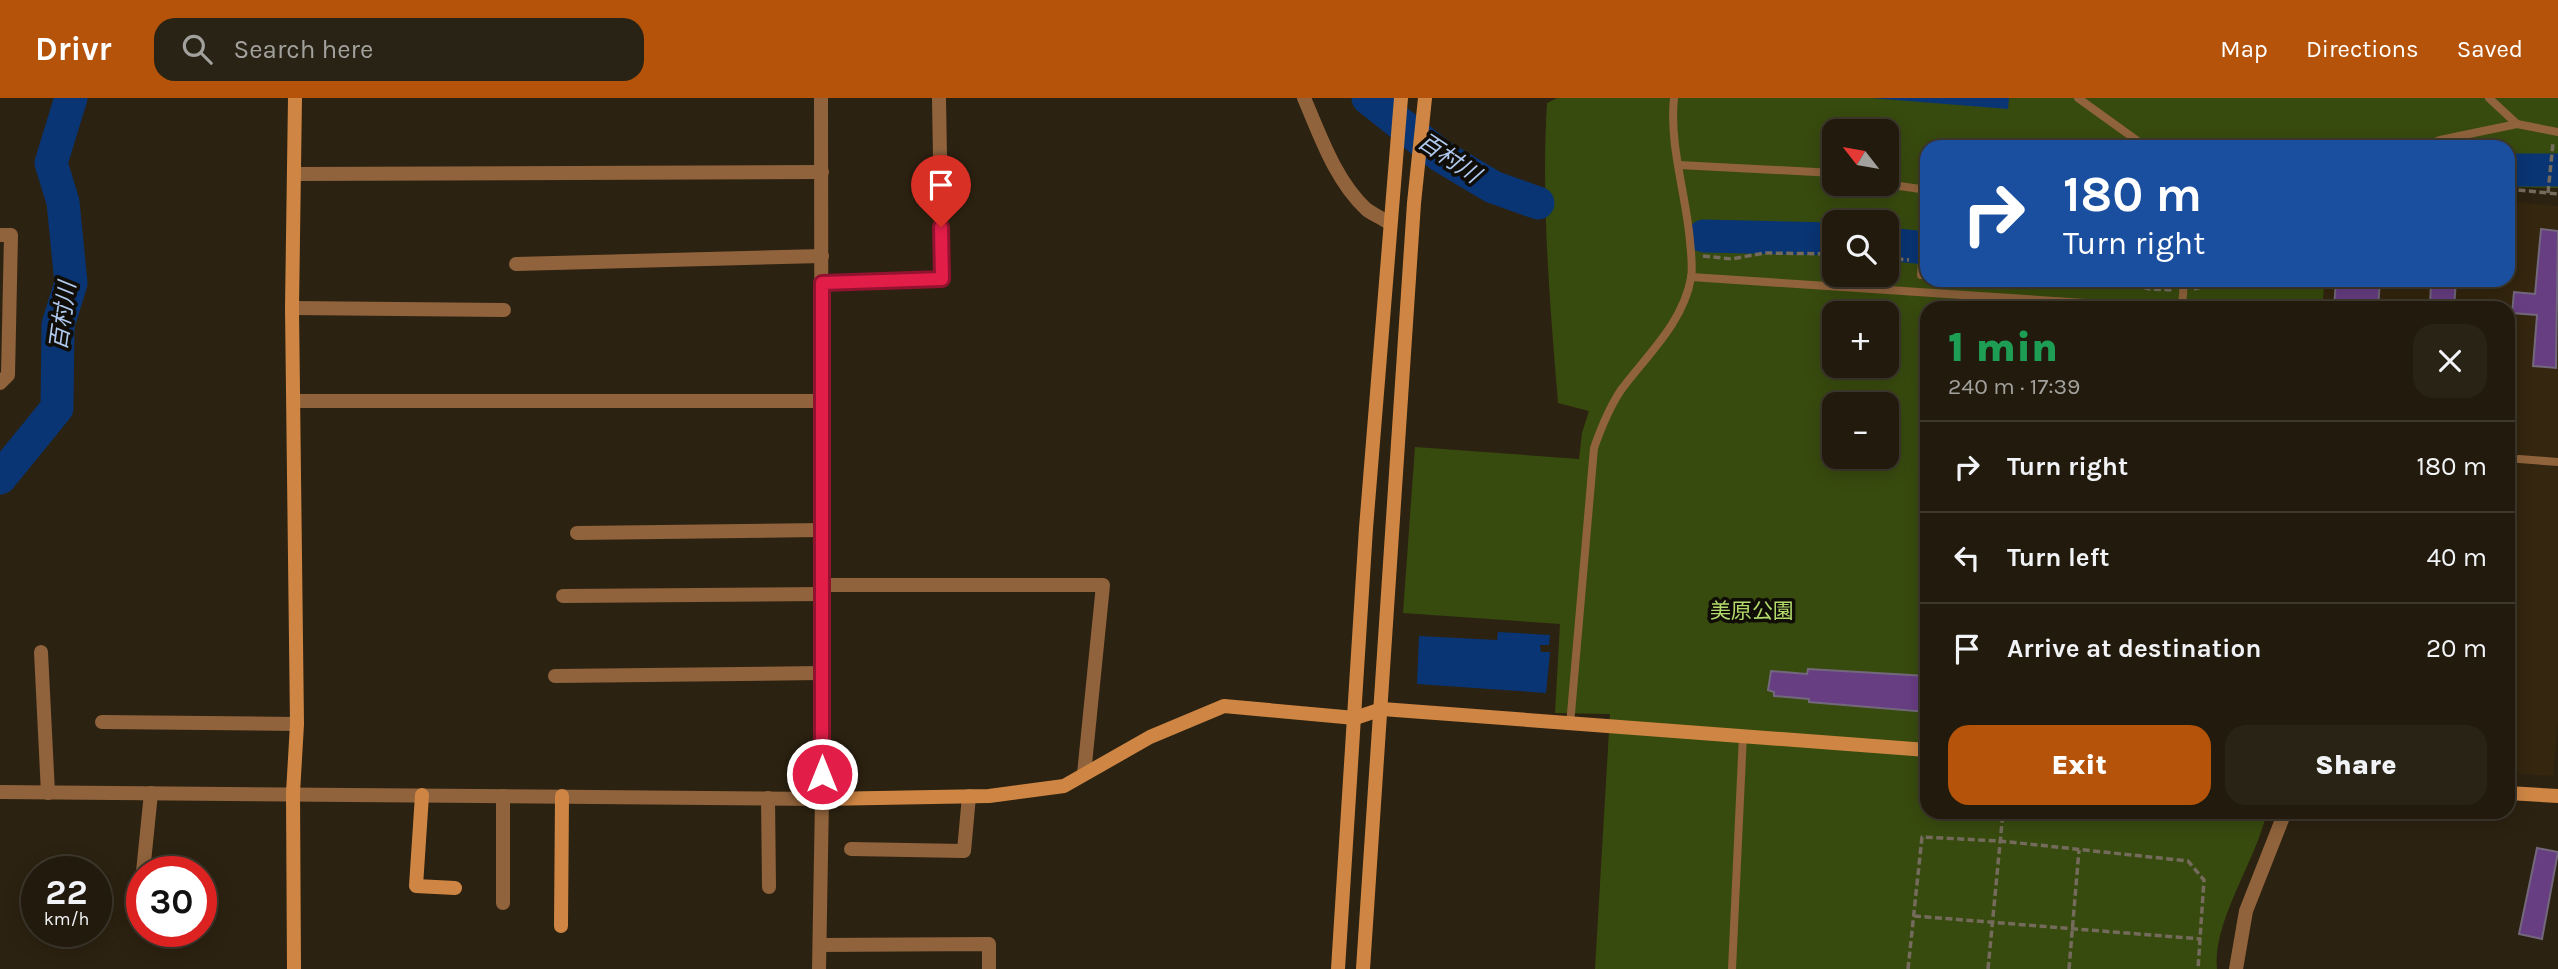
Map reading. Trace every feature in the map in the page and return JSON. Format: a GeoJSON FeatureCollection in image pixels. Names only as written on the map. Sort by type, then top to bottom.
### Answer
{"type":"FeatureCollection","features":[{"type":"Feature","properties":{"kind":"street"},"geometry":{"type":"LineString","coordinates":[[294,969],[293,793],[297,724],[292,308],[295,98]]}},
{"type":"Feature","properties":{"kind":"street"},"geometry":{"type":"LineString","coordinates":[[819,969],[823,401],[821,98]]}},
{"type":"Feature","properties":{"kind":"street"},"geometry":{"type":"LineString","coordinates":[[822,283],[942,279],[939,98]]}},
{"type":"Feature","properties":{"kind":"street"},"geometry":{"type":"LineString","coordinates":[[1304,98],[1332,161],[1349,189],[1366,209],[1389,223]]}},
{"type":"Feature","properties":{"kind":"street"},"geometry":{"type":"LineString","coordinates":[[1363,969],[1382,709],[1393,507],[1425,98]]}},
{"type":"Feature","properties":{"kind":"street"},"geometry":{"type":"LineString","coordinates":[[1338,969],[1366,528],[1401,102]]}},
{"type":"Feature","properties":{"kind":"street"},"geometry":{"type":"LineString","coordinates":[[294,174],[822,172]]}},
{"type":"Feature","properties":{"kind":"street"},"geometry":{"type":"LineString","coordinates":[[0,235],[10,235],[8,375],[0,383]]}},
{"type":"Feature","properties":{"kind":"street"},"geometry":{"type":"LineString","coordinates":[[516,264],[822,256]]}},
{"type":"Feature","properties":{"kind":"street"},"geometry":{"type":"LineString","coordinates":[[292,308],[504,310]]}},
{"type":"Feature","properties":{"kind":"street"},"geometry":{"type":"LineString","coordinates":[[295,401],[823,401]]}},
{"type":"Feature","properties":{"kind":"street"},"geometry":{"type":"LineString","coordinates":[[577,533],[822,530]]}},
{"type":"Feature","properties":{"kind":"street"},"geometry":{"type":"LineString","coordinates":[[563,596],[1103,585],[1084,774]]}},
{"type":"Feature","properties":{"kind":"street"},"geometry":{"type":"LineString","coordinates":[[41,652],[48,793]]}},
{"type":"Feature","properties":{"kind":"street"},"geometry":{"type":"LineString","coordinates":[[555,676],[822,673]]}},
{"type":"Feature","properties":{"kind":"street"},"geometry":{"type":"LineString","coordinates":[[0,793],[293,793],[822,799],[969,796],[1064,786],[1150,737],[1224,706],[1355,718],[1382,709],[1920,749]]}},
{"type":"Feature","properties":{"kind":"street"},"geometry":{"type":"LineString","coordinates":[[102,722],[297,724]]}},
{"type":"Feature","properties":{"kind":"street"},"geometry":{"type":"LineString","coordinates":[[145,856],[151,793]]}},
{"type":"Feature","properties":{"kind":"street"},"geometry":{"type":"LineString","coordinates":[[2515,793],[2558,796]]}},
{"type":"Feature","properties":{"kind":"street"},"geometry":{"type":"LineString","coordinates":[[422,795],[416,886],[454,888]]}},
{"type":"Feature","properties":{"kind":"street"},"geometry":{"type":"LineString","coordinates":[[503,796],[503,903]]}},
{"type":"Feature","properties":{"kind":"street"},"geometry":{"type":"LineString","coordinates":[[561,926],[562,796]]}},
{"type":"Feature","properties":{"kind":"street"},"geometry":{"type":"LineString","coordinates":[[852,849],[964,851],[969,796]]}},
{"type":"Feature","properties":{"kind":"street"},"geometry":{"type":"LineString","coordinates":[[768,798],[769,887]]}},
{"type":"Feature","properties":{"kind":"street"},"geometry":{"type":"LineString","coordinates":[[2236,969],[2246,911],[2282,819]]}},
{"type":"Feature","properties":{"kind":"street"},"geometry":{"type":"LineString","coordinates":[[820,945],[989,944],[989,969]]}},
{"type":"Feature","properties":{"kind":"lane"},"geometry":{"type":"LineString","coordinates":[[1570,725],[1594,448],[1602,423],[1620,393],[1666,335],[1682,308],[1691,277],[1688,212],[1672,118],[1674,98]]}},
{"type":"Feature","properties":{"kind":"lane"},"geometry":{"type":"LineString","coordinates":[[2078,98],[2136,140]]}},
{"type":"Feature","properties":{"kind":"lane"},"geometry":{"type":"LineString","coordinates":[[2489,98],[2517,124]]}},
{"type":"Feature","properties":{"kind":"lane"},"geometry":{"type":"LineString","coordinates":[[2440,140],[2517,124],[2558,132]]}},
{"type":"Feature","properties":{"kind":"lane"},"geometry":{"type":"LineString","coordinates":[[1679,165],[1822,172]]}},
{"type":"Feature","properties":{"kind":"lane"},"geometry":{"type":"LineString","coordinates":[[1899,186],[1920,189]]}},
{"type":"Feature","properties":{"kind":"lane"},"geometry":{"type":"LineString","coordinates":[[1691,277],[2055,301]]}},
{"type":"Feature","properties":{"kind":"lane"},"geometry":{"type":"LineString","coordinates":[[1919,292],[1920,284]]}},
{"type":"Feature","properties":{"kind":"lane"},"geometry":{"type":"LineString","coordinates":[[2182,301],[2183,287]]}},
{"type":"Feature","properties":{"kind":"lane"},"geometry":{"type":"LineString","coordinates":[[2519,459],[2558,462]]}},
{"type":"Feature","properties":{"kind":"lane"},"geometry":{"type":"LineString","coordinates":[[1732,969],[1743,736]]}},
{"type":"Feature","properties":{"kind":"path"},"geometry":{"type":"LineString","coordinates":[[2548,193],[2553,142]]}},
{"type":"Feature","properties":{"kind":"path"},"geometry":{"type":"LineString","coordinates":[[2515,190],[2558,194]]}},
{"type":"Feature","properties":{"kind":"path"},"geometry":{"type":"LineString","coordinates":[[1691,254],[1732,259],[1764,253],[1822,254]]}},
{"type":"Feature","properties":{"kind":"path"},"geometry":{"type":"LineString","coordinates":[[1899,259],[1915,261]]}},
{"type":"Feature","properties":{"kind":"path"},"geometry":{"type":"LineString","coordinates":[[2142,287],[2183,290],[2198,287]]}},
{"type":"Feature","properties":{"kind":"path"},"geometry":{"type":"LineString","coordinates":[[1988,969],[2002,819]]}},
{"type":"Feature","properties":{"kind":"path"},"geometry":{"type":"LineString","coordinates":[[1908,969],[1922,836],[2000,841],[2188,861],[2204,880],[2198,969]]}},
{"type":"Feature","properties":{"kind":"path"},"geometry":{"type":"LineString","coordinates":[[2069,969],[2079,850]]}},
{"type":"Feature","properties":{"kind":"path"},"geometry":{"type":"LineString","coordinates":[[1914,916],[2202,939]]}},
{"type":"Feature","properties":{"kind":"shaded area"},"geometry":{"type":"Polygon","coordinates":[[[2515,202],[2558,206],[2558,723],[2553,776],[2515,773],[2515,301],[2323,301],[2324,287],[2515,287],[2515,202]]]}},
{"type":"Feature","properties":{"kind":"green space","name":"美原公園"},"geometry":{"type":"Polygon","coordinates":[[[1557,98],[2558,98],[2558,188],[2515,187],[2515,140],[1920,140],[1920,287],[2324,287],[2323,301],[1920,301],[1920,819],[2265,819],[2221,932],[2217,969],[1595,969],[1610,714],[1555,713],[1560,624],[1403,613],[1415,447],[1579,459],[1582,433],[1589,411],[1558,403],[1546,215],[1547,103],[1557,98]]]}},
{"type":"Feature","properties":{"kind":"water"},"geometry":{"type":"Polygon","coordinates":[[[1871,98],[2009,98],[2008,109],[1871,98]]]}},
{"type":"Feature","properties":{"kind":"water"},"geometry":{"type":"Polygon","coordinates":[[[1498,632],[1550,635],[1549,645],[1540,645],[1541,652],[1550,652],[1546,693],[1417,684],[1419,636],[1497,640],[1498,632]]]}},
{"type":"Feature","properties":{"kind":"building"},"geometry":{"type":"Polygon","coordinates":[[[2541,229],[2558,231],[2556,368],[2533,366],[2537,315],[2515,313],[2514,292],[2535,294],[2541,229]]]}},
{"type":"Feature","properties":{"kind":"building"},"geometry":{"type":"Polygon","coordinates":[[[2336,287],[2380,287],[2378,301],[2334,301],[2336,287]]]}},
{"type":"Feature","properties":{"kind":"building"},"geometry":{"type":"Polygon","coordinates":[[[2431,287],[2456,287],[2454,301],[2430,301],[2431,287]]]}},
{"type":"Feature","properties":{"kind":"building"},"geometry":{"type":"Polygon","coordinates":[[[1808,669],[1920,676],[1920,711],[1809,702],[1809,699],[1774,696],[1774,692],[1768,690],[1771,671],[1807,674],[1808,669]]]}},
{"type":"Feature","properties":{"kind":"building"},"geometry":{"type":"Polygon","coordinates":[[[2537,848],[2558,852],[2542,939],[2519,934],[2537,848]]]}},
{"type":"Feature","properties":{"kind":"waterway","name":"百村川"},"geometry":{"type":"LineString","coordinates":[[0,478],[57,408],[58,325],[71,283],[63,202],[51,163],[71,98]]}},
{"type":"Feature","properties":{"kind":"waterway","name":"百村川"},"geometry":{"type":"LineString","coordinates":[[1368,98],[1441,156],[1493,187],[1538,203]]}},
{"type":"Feature","properties":{"kind":"waterway","name":"百村川"},"geometry":{"type":"LineString","coordinates":[[2515,170],[2558,170]]}},
{"type":"Feature","properties":{"kind":"waterway","name":"百村川"},"geometry":{"type":"LineString","coordinates":[[1704,236],[1822,239]]}},
{"type":"Feature","properties":{"kind":"waterway","name":"百村川"},"geometry":{"type":"LineString","coordinates":[[1899,245],[1920,247]]}},
{"type":"Feature","properties":{"kind":"route"},"geometry":{"type":"LineString","coordinates":[[822,774],[822,283],[942,279],[941,227]]}}]}
